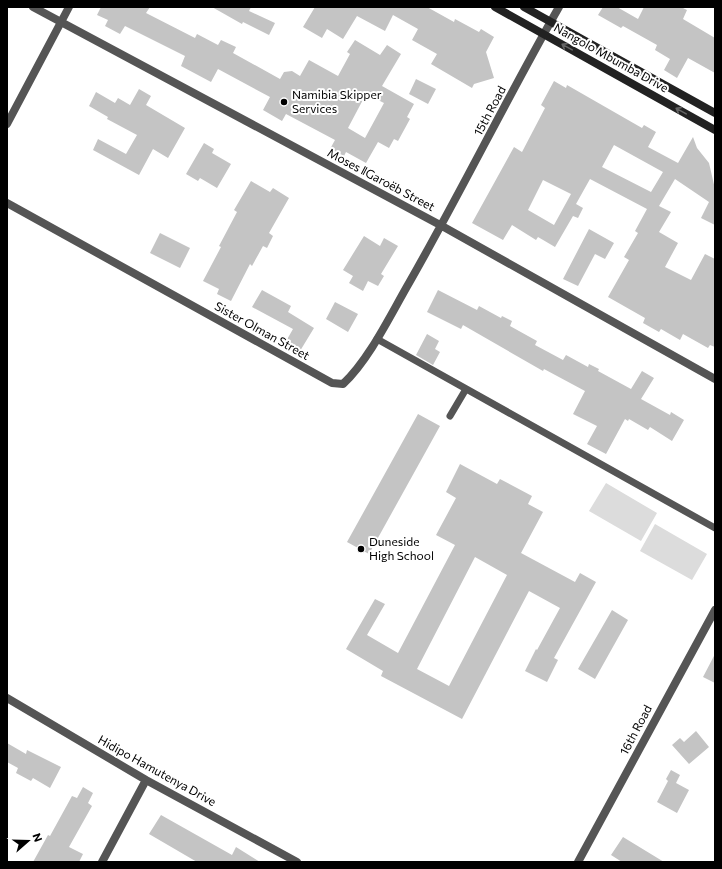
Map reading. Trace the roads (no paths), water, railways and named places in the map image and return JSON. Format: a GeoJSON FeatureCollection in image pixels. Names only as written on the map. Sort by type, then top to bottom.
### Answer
{"type":"FeatureCollection","features":[{"type":"Feature","properties":{"kind":"street","name":"Moses ǁGaroëb Street"},"geometry":{"type":"LineString","coordinates":[[33,7],[442,226],[715,379]]}},
{"type":"Feature","properties":{"kind":"street"},"geometry":{"type":"LineString","coordinates":[[7,124],[69,7]]}},
{"type":"Feature","properties":{"kind":"street","name":"Nangolo Mbumba Drive"},"geometry":{"type":"LineString","coordinates":[[495,7],[715,130]]}},
{"type":"Feature","properties":{"kind":"street","name":"Nangolo Mbumba Drive"},"geometry":{"type":"LineString","coordinates":[[524,7],[715,114]]}},
{"type":"Feature","properties":{"kind":"street","name":"15th Road"},"geometry":{"type":"LineString","coordinates":[[442,226],[559,7]]}},
{"type":"Feature","properties":{"kind":"street","name":"Sister Olman Street"},"geometry":{"type":"LineString","coordinates":[[7,203],[332,384],[343,384],[353,375],[377,339],[442,226]]}},
{"type":"Feature","properties":{"kind":"street","name":"16th Road"},"geometry":{"type":"LineString","coordinates":[[578,862],[712,623],[715,610]]}},
{"type":"Feature","properties":{"kind":"street","name":"Hidipo Hamutenya Drive"},"geometry":{"type":"LineString","coordinates":[[7,698],[146,780],[297,862]]}},
{"type":"Feature","properties":{"kind":"street"},"geometry":{"type":"LineString","coordinates":[[102,862],[146,780]]}},
{"type":"Feature","properties":{"kind":"lane"},"geometry":{"type":"LineString","coordinates":[[377,339],[715,528]]}},
{"type":"Feature","properties":{"kind":"lane"},"geometry":{"type":"LineString","coordinates":[[450,416],[466,389]]}},
{"type":"Feature","properties":{"kind":"place","name":"Namibia Skipper Services"},"geometry":{"type":"Point","coordinates":[284,102]}},
{"type":"Feature","properties":{"kind":"place","name":"Duneside High School"},"geometry":{"type":"Point","coordinates":[361,549]}}]}
